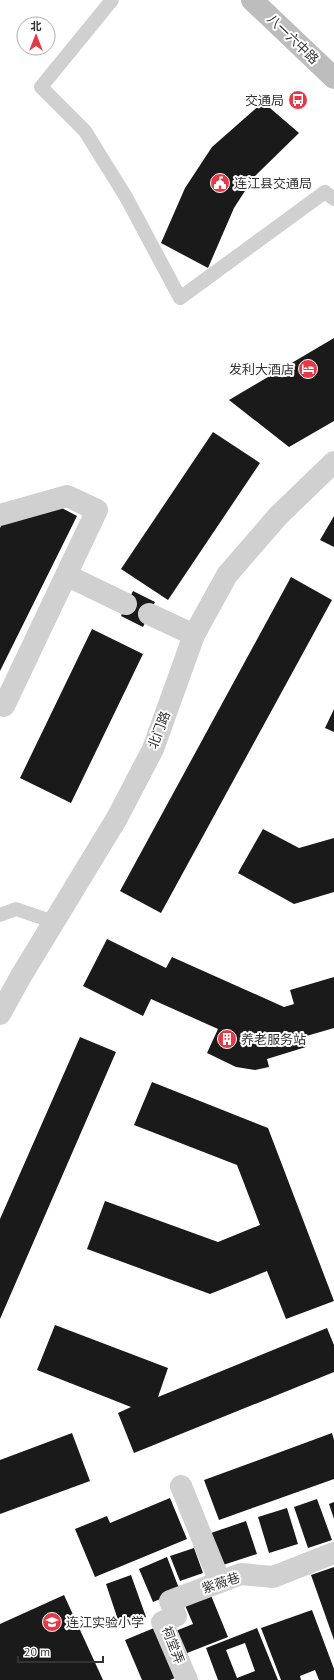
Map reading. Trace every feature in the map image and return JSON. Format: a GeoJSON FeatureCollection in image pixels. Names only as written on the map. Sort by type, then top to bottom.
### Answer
{"type":"FeatureCollection","features":[{"type":"Feature","properties":{"kind":"main road","name":"八一六中路"},"geometry":{"type":"LineString","coordinates":[[252,0],[334,78]]}},
{"type":"Feature","properties":{"kind":"street","name":"北门路"},"geometry":{"type":"LineString","coordinates":[[0,1014],[21,976],[117,818],[153,749],[194,635],[227,575],[278,516],[334,462]]}},
{"type":"Feature","properties":{"kind":"street"},"geometry":{"type":"LineString","coordinates":[[0,515],[67,496],[97,510],[4,706],[0,704]]}},
{"type":"Feature","properties":{"kind":"street"},"geometry":{"type":"LineString","coordinates":[[66,575],[126,604]]}},
{"type":"Feature","properties":{"kind":"street"},"geometry":{"type":"LineString","coordinates":[[149,614],[194,635]]}},
{"type":"Feature","properties":{"kind":"street"},"geometry":{"type":"LineString","coordinates":[[181,1486],[220,1582]]}},
{"type":"Feature","properties":{"kind":"street","name":"紫薇巷"},"geometry":{"type":"LineString","coordinates":[[176,1616],[170,1601],[241,1574],[273,1578],[334,1554]]}},
{"type":"Feature","properties":{"kind":"street","name":"祠堂弄"},"geometry":{"type":"LineString","coordinates":[[176,1616],[162,1622],[187,1680]]}},
{"type":"Feature","properties":{"kind":"lane"},"geometry":{"type":"LineString","coordinates":[[112,0],[41,87],[85,131],[126,197],[180,298],[325,192],[334,199]]}},
{"type":"Feature","properties":{"kind":"lane"},"geometry":{"type":"LineString","coordinates":[[0,915],[16,909],[54,922]]}},
{"type":"Feature","properties":{"kind":"building","name":"连江县交通局"},"geometry":{"type":"Polygon","coordinates":[[[263,102],[299,133],[254,177],[234,208],[208,268],[161,243],[185,188],[212,147],[263,102]]]}},
{"type":"Feature","properties":{"kind":"building","name":"发利大酒店"},"geometry":{"type":"Polygon","coordinates":[[[334,338],[334,421],[289,447],[229,400],[334,338]]]}},
{"type":"Feature","properties":{"kind":"building"},"geometry":{"type":"Polygon","coordinates":[[[213,432],[260,463],[168,600],[121,569],[213,432]]]}},
{"type":"Feature","properties":{"kind":"building"},"geometry":{"type":"Polygon","coordinates":[[[60,507],[77,516],[0,671],[0,528],[2,524],[60,507]]]}},
{"type":"Feature","properties":{"kind":"building"},"geometry":{"type":"Polygon","coordinates":[[[334,516],[334,547],[320,540],[334,516]]]}},
{"type":"Feature","properties":{"kind":"building"},"geometry":{"type":"Polygon","coordinates":[[[291,577],[332,600],[161,913],[120,891],[291,577]]]}},
{"type":"Feature","properties":{"kind":"building"},"geometry":{"type":"Polygon","coordinates":[[[133,591],[155,602],[143,627],[121,616],[133,591]]]}},
{"type":"Feature","properties":{"kind":"building"},"geometry":{"type":"Polygon","coordinates":[[[92,629],[143,654],[71,803],[20,778],[92,629]]]}},
{"type":"Feature","properties":{"kind":"building"},"geometry":{"type":"Polygon","coordinates":[[[334,709],[334,732],[325,728],[334,709]]]}},
{"type":"Feature","properties":{"kind":"building"},"geometry":{"type":"Polygon","coordinates":[[[263,829],[299,848],[334,838],[334,892],[294,904],[238,873],[263,829]]]}},
{"type":"Feature","properties":{"kind":"building"},"geometry":{"type":"Polygon","coordinates":[[[107,939],[166,968],[172,957],[284,1007],[294,1004],[290,990],[334,977],[334,1028],[303,1037],[306,1047],[267,1059],[269,1067],[255,1070],[236,1067],[207,1053],[218,1029],[151,999],[143,1016],[83,986],[107,939]]]}},
{"type":"Feature","properties":{"kind":"building"},"geometry":{"type":"Polygon","coordinates":[[[80,1037],[116,1052],[0,1319],[0,1219],[80,1037]]]}},
{"type":"Feature","properties":{"kind":"building"},"geometry":{"type":"Polygon","coordinates":[[[152,1082],[268,1128],[334,1301],[286,1319],[267,1271],[210,1294],[87,1249],[105,1201],[218,1242],[260,1225],[237,1165],[134,1125],[152,1082]]]}},
{"type":"Feature","properties":{"kind":"building"},"geometry":{"type":"Polygon","coordinates":[[[55,1325],[168,1368],[158,1397],[327,1328],[334,1345],[334,1372],[134,1453],[118,1413],[131,1407],[37,1370],[55,1325]]]}},
{"type":"Feature","properties":{"kind":"building"},"geometry":{"type":"Polygon","coordinates":[[[72,1433],[90,1481],[0,1514],[0,1460],[72,1433]]]}},
{"type":"Feature","properties":{"kind":"building"},"geometry":{"type":"Polygon","coordinates":[[[332,1433],[334,1440],[334,1479],[219,1520],[204,1480],[332,1433]]]}},
{"type":"Feature","properties":{"kind":"building"},"geometry":{"type":"Polygon","coordinates":[[[170,1498],[187,1539],[95,1577],[75,1529],[107,1516],[110,1523],[170,1498]]]}},
{"type":"Feature","properties":{"kind":"building"},"geometry":{"type":"Polygon","coordinates":[[[317,1499],[332,1540],[308,1548],[294,1507],[317,1499]]]}},
{"type":"Feature","properties":{"kind":"building"},"geometry":{"type":"Polygon","coordinates":[[[334,1502],[334,1519],[329,1504],[334,1502]]]}},
{"type":"Feature","properties":{"kind":"building"},"geometry":{"type":"Polygon","coordinates":[[[287,1508],[298,1544],[269,1553],[258,1517],[287,1508]]]}},
{"type":"Feature","properties":{"kind":"building"},"geometry":{"type":"Polygon","coordinates":[[[246,1521],[257,1554],[223,1565],[211,1533],[246,1521]]]}},
{"type":"Feature","properties":{"kind":"building"},"geometry":{"type":"Polygon","coordinates":[[[194,1548],[203,1573],[180,1581],[170,1556],[194,1548]]]}},
{"type":"Feature","properties":{"kind":"building"},"geometry":{"type":"Polygon","coordinates":[[[167,1557],[180,1591],[153,1602],[139,1569],[167,1557]]]}},
{"type":"Feature","properties":{"kind":"building"},"geometry":{"type":"Polygon","coordinates":[[[334,1567],[334,1640],[311,1575],[334,1567]]]}},
{"type":"Feature","properties":{"kind":"building"},"geometry":{"type":"Polygon","coordinates":[[[131,1575],[146,1617],[120,1626],[106,1584],[131,1575]]]}},
{"type":"Feature","properties":{"kind":"building"},"geometry":{"type":"Polygon","coordinates":[[[210,1593],[228,1637],[182,1655],[173,1632],[193,1624],[184,1603],[210,1593]]]}},
{"type":"Feature","properties":{"kind":"building"},"geometry":{"type":"Polygon","coordinates":[[[64,1595],[103,1680],[0,1680],[0,1624],[64,1595]]]}},
{"type":"Feature","properties":{"kind":"building"},"geometry":{"type":"Polygon","coordinates":[[[312,1610],[334,1669],[334,1680],[319,1680],[315,1670],[300,1676],[301,1680],[281,1680],[261,1628],[312,1610]]]}},
{"type":"Feature","properties":{"kind":"building"},"geometry":{"type":"Polygon","coordinates":[[[154,1628],[175,1678],[170,1680],[142,1680],[125,1640],[154,1628]]]}},
{"type":"Feature","properties":{"kind":"building"},"geometry":{"type":"Polygon","coordinates":[[[257,1628],[278,1680],[218,1680],[206,1648],[257,1628]],[[245,1643],[226,1650],[237,1678],[255,1671],[245,1643]]]}},
{"type":"Feature","properties":{"kind":"place","name":"交通局"},"geometry":{"type":"Point","coordinates":[298,100]}},
{"type":"Feature","properties":{"kind":"place","name":"连江县交通局"},"geometry":{"type":"Point","coordinates":[220,183]}},
{"type":"Feature","properties":{"kind":"place","name":"发利大酒店"},"geometry":{"type":"Point","coordinates":[308,369]}},
{"type":"Feature","properties":{"kind":"place","name":"养老服务站"},"geometry":{"type":"Point","coordinates":[227,1039]}},
{"type":"Feature","properties":{"kind":"place","name":"连江实验小学"},"geometry":{"type":"Point","coordinates":[52,1622]}}]}
